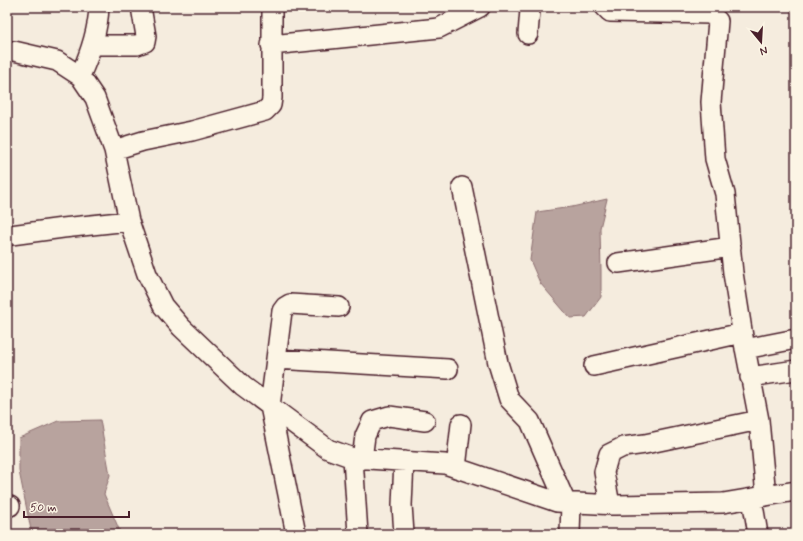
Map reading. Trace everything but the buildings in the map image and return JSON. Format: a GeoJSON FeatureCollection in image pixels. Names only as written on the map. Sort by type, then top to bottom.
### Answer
{"type":"FeatureCollection","features":[{"type":"Feature","properties":{"kind":"street"},"geometry":{"type":"LineString","coordinates":[[80,76],[88,59],[99,20],[99,7]]}},
{"type":"Feature","properties":{"kind":"street"},"geometry":{"type":"LineString","coordinates":[[92,45],[137,45],[144,42],[146,36],[141,7]]}},
{"type":"Feature","properties":{"kind":"street"},"geometry":{"type":"LineString","coordinates":[[114,150],[143,141],[192,131],[265,111],[270,105],[272,98],[272,7]]}},
{"type":"Feature","properties":{"kind":"street"},"geometry":{"type":"LineString","coordinates":[[271,45],[439,28],[480,7]]}},
{"type":"Feature","properties":{"kind":"street"},"geometry":{"type":"LineString","coordinates":[[528,7],[530,10],[528,34]]}},
{"type":"Feature","properties":{"kind":"street"},"geometry":{"type":"LineString","coordinates":[[605,7],[610,12],[721,13],[718,21],[711,102],[715,160],[725,194],[744,341],[759,420],[758,534]]}},
{"type":"Feature","properties":{"kind":"street"},"geometry":{"type":"LineString","coordinates":[[7,51],[14,51],[57,61],[80,76],[95,98],[114,150],[129,221],[147,274],[163,306],[181,328],[243,386],[328,449],[358,458],[445,464],[557,502],[568,503],[610,505],[723,503],[796,491]]}},
{"type":"Feature","properties":{"kind":"street"},"geometry":{"type":"LineString","coordinates":[[462,187],[498,363],[508,399],[530,421],[568,503],[570,534]]}},
{"type":"Feature","properties":{"kind":"street"},"geometry":{"type":"LineString","coordinates":[[11,235],[129,221]]}},
{"type":"Feature","properties":{"kind":"street"},"geometry":{"type":"LineString","coordinates":[[618,263],[731,247]]}},
{"type":"Feature","properties":{"kind":"street"},"geometry":{"type":"LineString","coordinates":[[296,534],[270,406],[282,311],[290,304],[339,307]]}},
{"type":"Feature","properties":{"kind":"street"},"geometry":{"type":"LineString","coordinates":[[594,366],[744,341],[796,339]]}},
{"type":"Feature","properties":{"kind":"street"},"geometry":{"type":"LineString","coordinates":[[276,359],[448,369]]}},
{"type":"Feature","properties":{"kind":"street"},"geometry":{"type":"LineString","coordinates":[[750,377],[796,370]]}},
{"type":"Feature","properties":{"kind":"street"},"geometry":{"type":"LineString","coordinates":[[358,534],[358,458],[365,436],[372,421],[389,416],[425,420]]}},
{"type":"Feature","properties":{"kind":"street"},"geometry":{"type":"LineString","coordinates":[[610,505],[604,472],[609,454],[623,447],[645,444],[759,420]]}},
{"type":"Feature","properties":{"kind":"street"},"geometry":{"type":"LineString","coordinates":[[456,468],[460,424]]}},
{"type":"Feature","properties":{"kind":"street"},"geometry":{"type":"LineString","coordinates":[[404,461],[402,505],[404,534]]}},
{"type":"Feature","properties":{"kind":"shaded area"},"geometry":{"type":"Polygon","coordinates":[[[607,199],[600,228],[601,297],[586,317],[570,318],[540,283],[530,260],[537,212],[572,207],[607,199]]]}},
{"type":"Feature","properties":{"kind":"shaded area"},"geometry":{"type":"Polygon","coordinates":[[[100,420],[110,475],[104,494],[121,534],[35,534],[31,530],[19,471],[19,438],[58,421],[100,420]]]}}]}
